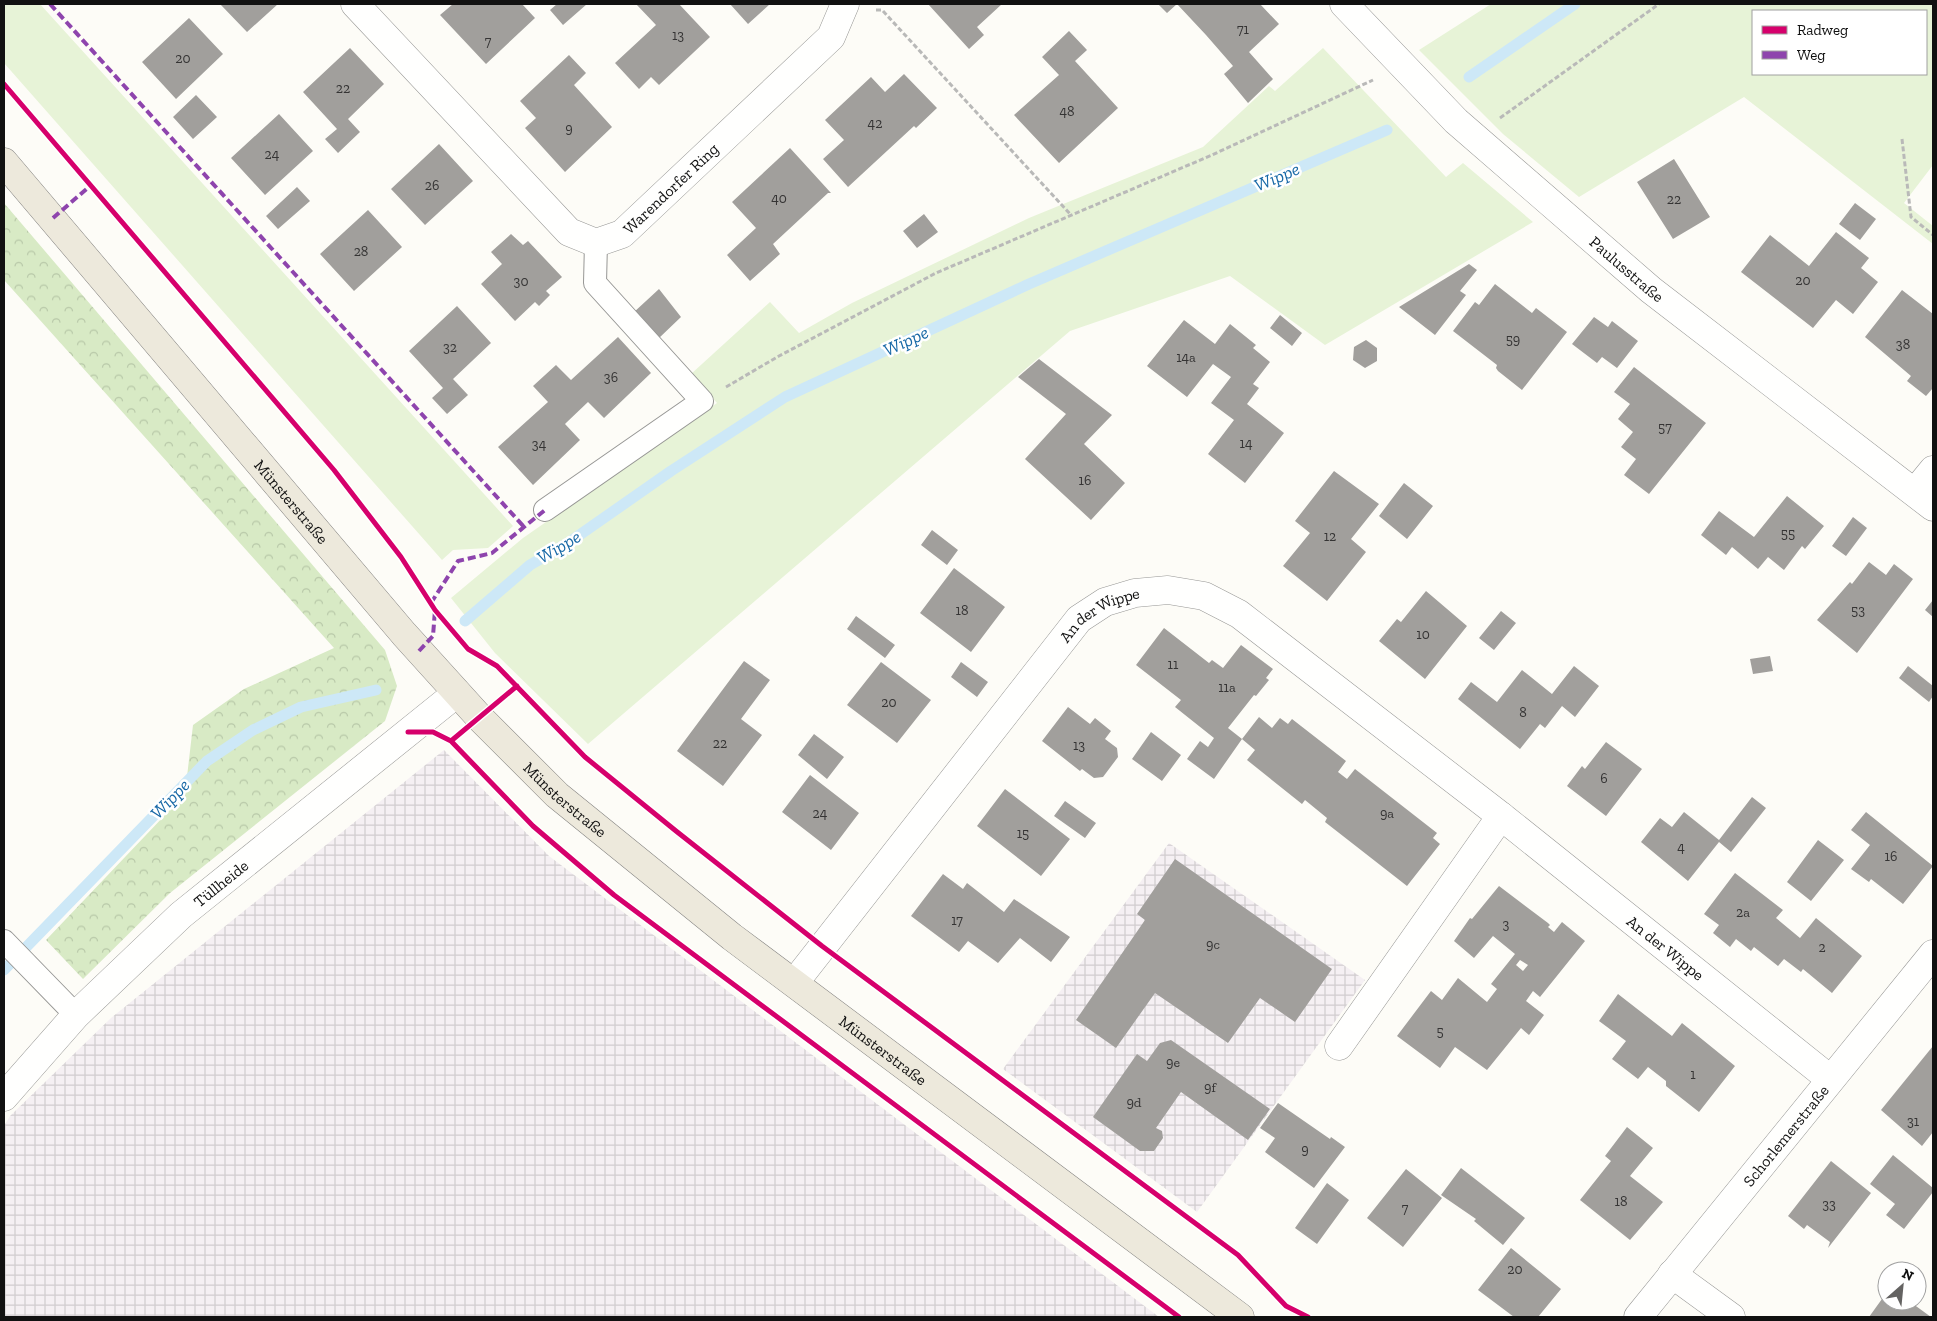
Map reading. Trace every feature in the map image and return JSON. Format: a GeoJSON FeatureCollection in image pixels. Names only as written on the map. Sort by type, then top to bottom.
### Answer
{"type":"FeatureCollection","features":[{"type":"Feature","properties":{"kind":"main road","name":"Münsterstraße"},"geometry":{"type":"LineString","coordinates":[[4,162],[404,634],[457,693],[557,795],[663,883],[732,937],[795,982],[1240,1317]]}},
{"type":"Feature","properties":{"kind":"street"},"geometry":{"type":"LineString","coordinates":[[356,4],[569,232],[596,243]]}},
{"type":"Feature","properties":{"kind":"street","name":"Paulusstraße"},"geometry":{"type":"LineString","coordinates":[[1344,4],[1464,129],[1651,290],[1924,500]]}},
{"type":"Feature","properties":{"kind":"street","name":"Warendorfer Ring"},"geometry":{"type":"LineString","coordinates":[[596,243],[622,234],[831,38],[845,5]]}},
{"type":"Feature","properties":{"kind":"street"},"geometry":{"type":"LineString","coordinates":[[1924,500],[1933,470]]}},
{"type":"Feature","properties":{"kind":"street","name":"An der Wippe"},"geometry":{"type":"LineString","coordinates":[[795,982],[1079,619],[1105,602],[1136,593],[1168,590],[1204,596],[1238,614],[1501,816],[1830,1079]]}},
{"type":"Feature","properties":{"kind":"street","name":"Tüllheide"},"geometry":{"type":"LineString","coordinates":[[4,1097],[76,1015],[181,915],[457,693]]}},
{"type":"Feature","properties":{"kind":"street"},"geometry":{"type":"LineString","coordinates":[[1339,1046],[1501,816]]}},
{"type":"Feature","properties":{"kind":"street","name":"Schorlemerstraße"},"geometry":{"type":"LineString","coordinates":[[1638,1317],[1933,954]]}},
{"type":"Feature","properties":{"kind":"street"},"geometry":{"type":"LineString","coordinates":[[1672,1274],[1730,1317]]}},
{"type":"Feature","properties":{"kind":"lane"},"geometry":{"type":"LineString","coordinates":[[545,510],[702,401],[595,283],[596,243]]}},
{"type":"Feature","properties":{"kind":"lane"},"geometry":{"type":"LineString","coordinates":[[4,941],[76,1015]]}},
{"type":"Feature","properties":{"kind":"path"},"geometry":{"type":"LineString","coordinates":[[1464,129],[1659,4]]}},
{"type":"Feature","properties":{"kind":"path"},"geometry":{"type":"LineString","coordinates":[[845,5],[882,10],[1071,215]]}},
{"type":"Feature","properties":{"kind":"path"},"geometry":{"type":"LineString","coordinates":[[702,401],[778,356],[936,273],[1212,155],[1403,66]]}},
{"type":"Feature","properties":{"kind":"path"},"geometry":{"type":"LineString","coordinates":[[1902,139],[1911,217],[1933,235]]}},
{"type":"Feature","properties":{"kind":"shaded area"},"geometry":{"type":"Polygon","coordinates":[[[444,750],[549,856],[1159,1317],[4,1317],[4,1126],[10,1116],[111,1018],[444,750]]]}},
{"type":"Feature","properties":{"kind":"shaded area"},"geometry":{"type":"Polygon","coordinates":[[[1169,843],[1365,980],[1197,1212],[1003,1069],[1169,843]]]}},
{"type":"Feature","properties":{"kind":"green space"},"geometry":{"type":"Polygon","coordinates":[[[4,4],[40,4],[513,526],[488,548],[453,550],[442,560],[4,63],[4,4]]]}},
{"type":"Feature","properties":{"kind":"green space"},"geometry":{"type":"Polygon","coordinates":[[[1491,4],[1933,4],[1933,165],[1904,203],[1933,226],[1933,244],[1744,97],[1579,197],[1503,134],[1419,50],[1491,4]]]}},
{"type":"Feature","properties":{"kind":"green space"},"geometry":{"type":"Polygon","coordinates":[[[1323,48],[1446,177],[1463,163],[1533,222],[1325,345],[1230,276],[1070,331],[588,744],[495,653],[451,598],[523,538],[717,403],[691,374],[770,302],[799,333],[852,303],[1029,218],[1203,147],[1269,86],[1275,91],[1323,48]]]}},
{"type":"Feature","properties":{"kind":"green space"},"geometry":{"type":"Polygon","coordinates":[[[4,203],[385,650],[397,686],[385,721],[170,893],[83,979],[46,940],[185,794],[193,725],[244,689],[334,648],[4,280],[4,203]]]}},
{"type":"Feature","properties":{"kind":"building"},"geometry":{"type":"Polygon","coordinates":[[[220,4],[278,4],[247,32],[220,4]]]}},
{"type":"Feature","properties":{"kind":"building"},"geometry":{"type":"Polygon","coordinates":[[[453,4],[522,4],[535,18],[486,64],[440,15],[453,4]]]}},
{"type":"Feature","properties":{"kind":"building"},"geometry":{"type":"Polygon","coordinates":[[[557,4],[587,4],[563,25],[550,10],[557,4]]]}},
{"type":"Feature","properties":{"kind":"building"},"geometry":{"type":"Polygon","coordinates":[[[636,4],[679,4],[710,37],[659,85],[651,77],[639,89],[615,63],[656,25],[636,4]]]}},
{"type":"Feature","properties":{"kind":"building"},"geometry":{"type":"Polygon","coordinates":[[[730,4],[770,4],[748,24],[730,4]]]}},
{"type":"Feature","properties":{"kind":"building"},"geometry":{"type":"Polygon","coordinates":[[[928,4],[1002,4],[977,27],[984,35],[969,49],[928,4]]]}},
{"type":"Feature","properties":{"kind":"building"},"geometry":{"type":"Polygon","coordinates":[[[1158,4],[1177,4],[1167,13],[1158,4]]]}},
{"type":"Feature","properties":{"kind":"building"},"geometry":{"type":"Polygon","coordinates":[[[1177,4],[1260,4],[1279,24],[1249,52],[1273,79],[1248,103],[1224,74],[1233,66],[1177,4]]]}},
{"type":"Feature","properties":{"kind":"building"},"geometry":{"type":"Polygon","coordinates":[[[189,18],[223,54],[176,99],[142,62],[189,18]]]}},
{"type":"Feature","properties":{"kind":"building"},"geometry":{"type":"Polygon","coordinates":[[[1069,31],[1087,50],[1075,61],[1118,108],[1059,163],[1014,115],[1059,75],[1042,57],[1069,31]]]}},
{"type":"Feature","properties":{"kind":"building"},"geometry":{"type":"Polygon","coordinates":[[[350,48],[384,84],[348,119],[360,132],[338,153],[325,139],[337,129],[303,92],[350,48]]]}},
{"type":"Feature","properties":{"kind":"building"},"geometry":{"type":"Polygon","coordinates":[[[569,55],[586,73],[574,85],[612,127],[565,172],[525,128],[536,118],[520,101],[569,55]]]}},
{"type":"Feature","properties":{"kind":"building"},"geometry":{"type":"Polygon","coordinates":[[[904,74],[937,108],[916,128],[914,126],[848,187],[823,159],[844,140],[825,120],[871,77],[885,92],[904,74]]]}},
{"type":"Feature","properties":{"kind":"building"},"geometry":{"type":"Polygon","coordinates":[[[196,95],[217,117],[193,139],[173,117],[196,95]]]}},
{"type":"Feature","properties":{"kind":"building"},"geometry":{"type":"Polygon","coordinates":[[[279,114],[313,151],[265,195],[231,158],[279,114]]]}},
{"type":"Feature","properties":{"kind":"building"},"geometry":{"type":"Polygon","coordinates":[[[439,144],[473,181],[425,225],[391,189],[439,144]]]}},
{"type":"Feature","properties":{"kind":"building"},"geometry":{"type":"Polygon","coordinates":[[[790,148],[831,193],[828,193],[773,244],[780,254],[750,281],[727,255],[756,228],[732,202],[790,148]]]}},
{"type":"Feature","properties":{"kind":"building"},"geometry":{"type":"Polygon","coordinates":[[[1674,159],[1710,217],[1673,239],[1637,182],[1674,159]]]}},
{"type":"Feature","properties":{"kind":"building"},"geometry":{"type":"Polygon","coordinates":[[[297,187],[310,201],[278,229],[266,216],[297,187]]]}},
{"type":"Feature","properties":{"kind":"building"},"geometry":{"type":"Polygon","coordinates":[[[1855,203],[1876,219],[1860,240],[1839,224],[1855,203]]]}},
{"type":"Feature","properties":{"kind":"building"},"geometry":{"type":"Polygon","coordinates":[[[368,210],[402,247],[354,291],[320,254],[368,210]]]}},
{"type":"Feature","properties":{"kind":"building"},"geometry":{"type":"Polygon","coordinates":[[[924,214],[938,232],[917,248],[903,231],[924,214]]]}},
{"type":"Feature","properties":{"kind":"building"},"geometry":{"type":"Polygon","coordinates":[[[1836,232],[1869,258],[1861,268],[1878,282],[1853,314],[1836,300],[1813,328],[1741,272],[1770,235],[1809,266],[1836,232]]]}},
{"type":"Feature","properties":{"kind":"building"},"geometry":{"type":"Polygon","coordinates":[[[511,234],[523,245],[528,241],[562,277],[546,291],[550,295],[539,306],[535,302],[515,321],[481,284],[502,264],[491,252],[511,234]]]}},
{"type":"Feature","properties":{"kind":"building"},"geometry":{"type":"Polygon","coordinates":[[[1469,264],[1477,270],[1460,291],[1466,295],[1435,335],[1399,307],[1469,264]]]}},
{"type":"Feature","properties":{"kind":"building"},"geometry":{"type":"Polygon","coordinates":[[[1495,284],[1532,313],[1536,308],[1567,332],[1522,390],[1498,371],[1497,365],[1453,331],[1475,302],[1479,305],[1495,284]]]}},
{"type":"Feature","properties":{"kind":"building"},"geometry":{"type":"Polygon","coordinates":[[[659,289],[681,317],[658,339],[633,313],[659,289]]]}},
{"type":"Feature","properties":{"kind":"building"},"geometry":{"type":"Polygon","coordinates":[[[1902,290],[1933,314],[1933,388],[1926,396],[1907,381],[1911,376],[1865,337],[1902,290]]]}},
{"type":"Feature","properties":{"kind":"building"},"geometry":{"type":"Polygon","coordinates":[[[457,306],[491,343],[453,379],[468,395],[447,414],[432,398],[443,388],[409,351],[457,306]]]}},
{"type":"Feature","properties":{"kind":"building"},"geometry":{"type":"Polygon","coordinates":[[[1280,315],[1302,333],[1292,346],[1270,328],[1280,315]]]}},
{"type":"Feature","properties":{"kind":"building"},"geometry":{"type":"Polygon","coordinates":[[[1594,317],[1608,327],[1612,321],[1638,341],[1617,368],[1602,357],[1597,363],[1572,344],[1594,317]]]}},
{"type":"Feature","properties":{"kind":"building"},"geometry":{"type":"Polygon","coordinates":[[[1184,320],[1215,344],[1230,324],[1256,345],[1253,348],[1270,362],[1253,384],[1259,388],[1247,404],[1284,433],[1245,483],[1208,454],[1234,420],[1211,403],[1231,377],[1213,364],[1187,397],[1147,366],[1184,320]]]}},
{"type":"Feature","properties":{"kind":"building"},"geometry":{"type":"Polygon","coordinates":[[[618,337],[651,373],[604,418],[588,402],[565,424],[580,440],[533,485],[498,447],[548,402],[533,386],[556,365],[571,380],[618,337]]]}},
{"type":"Feature","properties":{"kind":"building"},"geometry":{"type":"Polygon","coordinates":[[[1366,340],[1377,348],[1377,361],[1365,368],[1353,360],[1354,347],[1366,340]]]}},
{"type":"Feature","properties":{"kind":"building"},"geometry":{"type":"Polygon","coordinates":[[[1039,359],[1112,415],[1084,444],[1125,483],[1091,520],[1025,459],[1066,414],[1018,377],[1039,359]]]}},
{"type":"Feature","properties":{"kind":"building"},"geometry":{"type":"Polygon","coordinates":[[[1634,367],[1706,423],[1649,494],[1624,475],[1636,459],[1621,447],[1633,432],[1618,419],[1630,404],[1614,392],[1634,367]]]}},
{"type":"Feature","properties":{"kind":"building"},"geometry":{"type":"Polygon","coordinates":[[[1334,471],[1379,504],[1351,539],[1366,552],[1327,601],[1283,566],[1310,533],[1295,521],[1334,471]]]}},
{"type":"Feature","properties":{"kind":"building"},"geometry":{"type":"Polygon","coordinates":[[[1404,483],[1433,506],[1407,539],[1379,516],[1404,483]]]}},
{"type":"Feature","properties":{"kind":"building"},"geometry":{"type":"Polygon","coordinates":[[[1787,496],[1824,526],[1805,549],[1802,546],[1784,570],[1768,557],[1758,569],[1732,547],[1726,555],[1701,535],[1719,511],[1754,537],[1787,496]]]}},
{"type":"Feature","properties":{"kind":"building"},"geometry":{"type":"Polygon","coordinates":[[[1853,517],[1867,528],[1846,556],[1832,546],[1853,517]]]}},
{"type":"Feature","properties":{"kind":"building"},"geometry":{"type":"Polygon","coordinates":[[[932,530],[958,550],[947,565],[921,545],[932,530]]]}},
{"type":"Feature","properties":{"kind":"building"},"geometry":{"type":"Polygon","coordinates":[[[1869,562],[1886,575],[1894,564],[1913,579],[1857,653],[1817,620],[1850,582],[1852,584],[1869,562]]]}},
{"type":"Feature","properties":{"kind":"building"},"geometry":{"type":"Polygon","coordinates":[[[954,568],[1005,607],[971,652],[920,613],[954,568]]]}},
{"type":"Feature","properties":{"kind":"building"},"geometry":{"type":"Polygon","coordinates":[[[1426,591],[1467,626],[1425,679],[1379,641],[1397,619],[1401,622],[1426,591]]]}},
{"type":"Feature","properties":{"kind":"building"},"geometry":{"type":"Polygon","coordinates":[[[1933,600],[1933,617],[1925,610],[1933,600]]]}},
{"type":"Feature","properties":{"kind":"building"},"geometry":{"type":"Polygon","coordinates":[[[1501,611],[1516,623],[1494,650],[1479,638],[1501,611]]]}},
{"type":"Feature","properties":{"kind":"building"},"geometry":{"type":"Polygon","coordinates":[[[856,616],[895,645],[885,658],[847,629],[856,616]]]}},
{"type":"Feature","properties":{"kind":"building"},"geometry":{"type":"Polygon","coordinates":[[[1164,628],[1209,663],[1212,660],[1223,668],[1241,645],[1273,669],[1266,678],[1269,680],[1256,696],[1254,695],[1228,728],[1242,739],[1214,779],[1187,759],[1200,741],[1208,747],[1214,738],[1175,707],[1181,700],[1136,665],[1164,628]]]}},
{"type":"Feature","properties":{"kind":"building"},"geometry":{"type":"Polygon","coordinates":[[[1770,656],[1773,671],[1753,674],[1750,659],[1770,656]]]}},
{"type":"Feature","properties":{"kind":"building"},"geometry":{"type":"Polygon","coordinates":[[[744,661],[770,680],[741,719],[762,735],[723,786],[677,751],[744,661]]]}},
{"type":"Feature","properties":{"kind":"building"},"geometry":{"type":"Polygon","coordinates":[[[881,662],[931,700],[897,743],[847,705],[881,662]]]}},
{"type":"Feature","properties":{"kind":"building"},"geometry":{"type":"Polygon","coordinates":[[[961,662],[988,682],[977,697],[951,677],[961,662]]]}},
{"type":"Feature","properties":{"kind":"building"},"geometry":{"type":"Polygon","coordinates":[[[1574,666],[1599,686],[1575,717],[1562,706],[1545,728],[1540,724],[1520,749],[1458,699],[1471,682],[1497,702],[1522,670],[1552,694],[1574,666]]]}},
{"type":"Feature","properties":{"kind":"building"},"geometry":{"type":"Polygon","coordinates":[[[1908,666],[1933,686],[1933,696],[1929,702],[1899,678],[1908,666]]]}},
{"type":"Feature","properties":{"kind":"building"},"geometry":{"type":"Polygon","coordinates":[[[1068,707],[1090,724],[1095,718],[1111,731],[1105,739],[1117,748],[1118,757],[1103,777],[1094,778],[1082,769],[1080,771],[1042,741],[1068,707]]]}},
{"type":"Feature","properties":{"kind":"building"},"geometry":{"type":"Polygon","coordinates":[[[1259,717],[1272,728],[1280,718],[1288,724],[1292,719],[1346,761],[1338,772],[1347,779],[1355,769],[1437,833],[1433,838],[1440,844],[1407,886],[1325,822],[1327,818],[1305,800],[1302,804],[1247,760],[1255,750],[1242,739],[1259,717]]]}},
{"type":"Feature","properties":{"kind":"building"},"geometry":{"type":"Polygon","coordinates":[[[1151,732],[1181,755],[1162,781],[1132,759],[1151,732]]]}},
{"type":"Feature","properties":{"kind":"building"},"geometry":{"type":"Polygon","coordinates":[[[814,734],[844,757],[827,779],[798,755],[814,734]]]}},
{"type":"Feature","properties":{"kind":"building"},"geometry":{"type":"Polygon","coordinates":[[[1606,742],[1642,769],[1606,816],[1567,786],[1582,766],[1585,769],[1606,742]]]}},
{"type":"Feature","properties":{"kind":"building"},"geometry":{"type":"Polygon","coordinates":[[[810,775],[859,813],[831,850],[782,812],[810,775]]]}},
{"type":"Feature","properties":{"kind":"building"},"geometry":{"type":"Polygon","coordinates":[[[1005,789],[1070,839],[1041,876],[977,826],[1005,789]]]}},
{"type":"Feature","properties":{"kind":"building"},"geometry":{"type":"Polygon","coordinates":[[[1752,797],[1766,808],[1731,852],[1719,842],[1688,881],[1641,842],[1660,818],[1672,827],[1684,812],[1719,840],[1752,797]]]}},
{"type":"Feature","properties":{"kind":"building"},"geometry":{"type":"Polygon","coordinates":[[[1065,801],[1096,823],[1085,838],[1054,816],[1065,801]]]}},
{"type":"Feature","properties":{"kind":"building"},"geometry":{"type":"Polygon","coordinates":[[[1866,812],[1933,866],[1903,904],[1871,879],[1869,882],[1851,869],[1870,845],[1851,830],[1866,812]]]}},
{"type":"Feature","properties":{"kind":"building"},"geometry":{"type":"Polygon","coordinates":[[[1818,840],[1844,860],[1811,901],[1787,882],[1818,840]]]}},
{"type":"Feature","properties":{"kind":"building"},"geometry":{"type":"Polygon","coordinates":[[[1175,859],[1332,969],[1295,1022],[1260,998],[1228,1043],[1155,993],[1116,1048],[1076,1020],[1145,920],[1137,914],[1175,859]]]}},
{"type":"Feature","properties":{"kind":"building"},"geometry":{"type":"Polygon","coordinates":[[[1735,873],[1783,910],[1776,918],[1800,938],[1816,918],[1862,956],[1832,993],[1803,969],[1801,972],[1784,959],[1778,966],[1754,947],[1751,951],[1736,939],[1730,947],[1713,933],[1719,925],[1704,914],[1735,873]]]}},
{"type":"Feature","properties":{"kind":"building"},"geometry":{"type":"Polygon","coordinates":[[[943,874],[963,889],[967,883],[1004,912],[1014,899],[1070,937],[1051,962],[1020,938],[998,963],[968,941],[959,952],[911,916],[943,874]]]}},
{"type":"Feature","properties":{"kind":"building"},"geometry":{"type":"Polygon","coordinates":[[[1499,886],[1548,923],[1550,925],[1548,927],[1554,932],[1562,922],[1585,941],[1540,997],[1533,991],[1526,1001],[1544,1015],[1529,1035],[1521,1028],[1487,1070],[1455,1047],[1440,1068],[1397,1036],[1431,991],[1442,1000],[1458,978],[1487,1002],[1497,989],[1491,984],[1515,954],[1493,936],[1474,958],[1454,941],[1470,918],[1472,919],[1499,886]],[[1520,960],[1516,965],[1523,971],[1528,965],[1520,960]]]}},
{"type":"Feature","properties":{"kind":"building"},"geometry":{"type":"Polygon","coordinates":[[[1618,994],[1672,1036],[1682,1023],[1735,1066],[1699,1112],[1666,1086],[1666,1081],[1648,1067],[1638,1079],[1612,1059],[1626,1041],[1599,1021],[1618,994]]]}},
{"type":"Feature","properties":{"kind":"building"},"geometry":{"type":"Polygon","coordinates":[[[1171,1040],[1270,1109],[1248,1140],[1181,1092],[1156,1128],[1162,1131],[1163,1138],[1154,1151],[1140,1151],[1093,1117],[1137,1054],[1147,1061],[1160,1043],[1171,1040]]]}},
{"type":"Feature","properties":{"kind":"building"},"geometry":{"type":"Polygon","coordinates":[[[1933,1046],[1933,1132],[1922,1146],[1881,1110],[1933,1046]]]}},
{"type":"Feature","properties":{"kind":"building"},"geometry":{"type":"Polygon","coordinates":[[[1278,1103],[1330,1139],[1331,1137],[1345,1147],[1314,1188],[1265,1152],[1275,1138],[1260,1128],[1278,1103]]]}},
{"type":"Feature","properties":{"kind":"building"},"geometry":{"type":"Polygon","coordinates":[[[1627,1127],[1653,1148],[1630,1176],[1663,1202],[1630,1240],[1580,1200],[1611,1161],[1605,1156],[1627,1127]]]}},
{"type":"Feature","properties":{"kind":"building"},"geometry":{"type":"Polygon","coordinates":[[[1893,1155],[1933,1188],[1933,1192],[1904,1229],[1886,1215],[1895,1204],[1870,1184],[1893,1155]]]}},
{"type":"Feature","properties":{"kind":"building"},"geometry":{"type":"Polygon","coordinates":[[[1831,1161],[1871,1193],[1828,1248],[1830,1242],[1807,1225],[1804,1229],[1788,1216],[1831,1161]]]}},
{"type":"Feature","properties":{"kind":"building"},"geometry":{"type":"Polygon","coordinates":[[[1461,1168],[1525,1218],[1503,1245],[1474,1221],[1476,1219],[1441,1195],[1461,1168]]]}},
{"type":"Feature","properties":{"kind":"building"},"geometry":{"type":"Polygon","coordinates":[[[1406,1169],[1442,1198],[1403,1247],[1367,1218],[1406,1169]]]}},
{"type":"Feature","properties":{"kind":"building"},"geometry":{"type":"Polygon","coordinates":[[[1327,1183],[1349,1200],[1317,1244],[1295,1228],[1327,1183]]]}},
{"type":"Feature","properties":{"kind":"building"},"geometry":{"type":"Polygon","coordinates":[[[1511,1248],[1561,1289],[1538,1317],[1514,1317],[1478,1290],[1511,1248]]]}},
{"type":"Feature","properties":{"kind":"building"},"geometry":{"type":"Polygon","coordinates":[[[1877,1306],[1877,1311],[1923,1311],[1931,1317],[1869,1317],[1877,1306]]]}},
{"type":"Feature","properties":{"kind":"waterway","name":"Wippe"},"geometry":{"type":"LineString","coordinates":[[1469,77],[1575,4]]}},
{"type":"Feature","properties":{"kind":"waterway","name":"Wippe"},"geometry":{"type":"LineString","coordinates":[[465,621],[530,565],[568,543],[671,471],[785,397],[1029,284],[1387,130]]}},
{"type":"Feature","properties":{"kind":"waterway","name":"Wippe"},"geometry":{"type":"LineString","coordinates":[[4,970],[207,761],[253,730],[301,707],[376,690]]}},
{"type":"Feature","properties":{"kind":"marked path"},"geometry":{"type":"LineString","coordinates":[[50,4],[525,528]]}},
{"type":"Feature","properties":{"kind":"marked path"},"geometry":{"type":"LineString","coordinates":[[53,218],[90,186]]}},
{"type":"Feature","properties":{"kind":"marked path"},"geometry":{"type":"LineString","coordinates":[[431,603],[458,561],[492,553],[545,510]]}},
{"type":"Feature","properties":{"kind":"marked path"},"geometry":{"type":"LineString","coordinates":[[419,651],[433,636],[435,610]]}},
{"type":"Feature","properties":{"kind":"cycle path"},"geometry":{"type":"LineString","coordinates":[[4,84],[334,470],[401,557],[435,610],[468,649],[497,666],[585,757],[676,831],[822,946],[1238,1255],[1286,1306],[1308,1317]]}},
{"type":"Feature","properties":{"kind":"cycle path"},"geometry":{"type":"LineString","coordinates":[[451,741],[517,686]]}},
{"type":"Feature","properties":{"kind":"cycle path"},"geometry":{"type":"LineString","coordinates":[[408,732],[433,732],[451,741],[533,826],[614,895],[1179,1317]]}}]}
